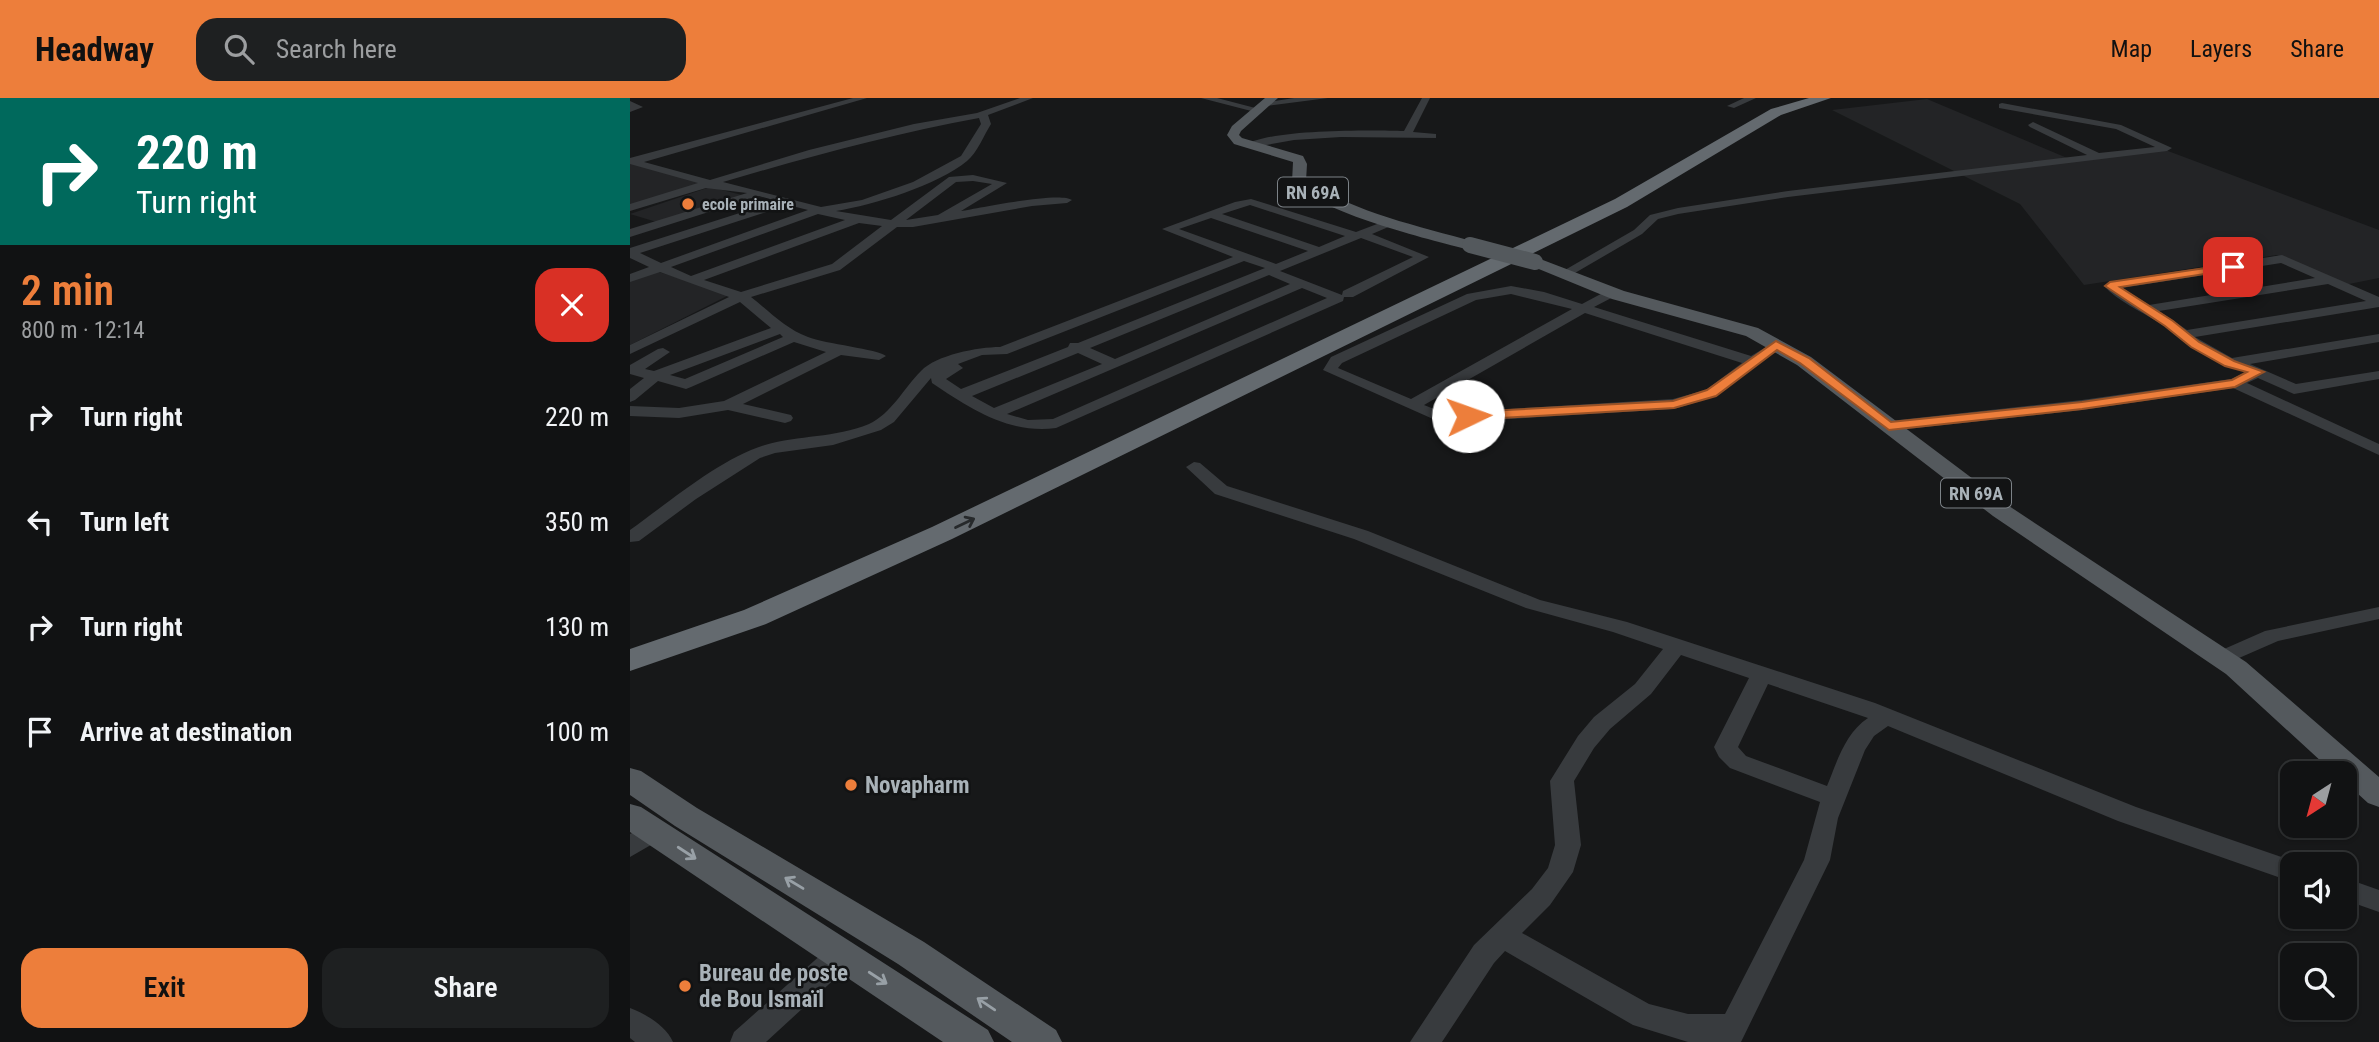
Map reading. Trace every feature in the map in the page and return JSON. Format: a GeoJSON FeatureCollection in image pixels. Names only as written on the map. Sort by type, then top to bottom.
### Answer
{"type":"FeatureCollection","features":[{"type":"Feature","properties":{"kind":"highway"},"geometry":{"type":"LineString","coordinates":[[630,643],[792,585],[1059,461],[1602,199],[1675,160],[1736,121],[1794,98]]}},
{"type":"Feature","properties":{"kind":"highway"},"geometry":{"type":"LineString","coordinates":[[630,660],[755,617],[942,533],[1621,203],[1776,113],[1824,98]]}},
{"type":"Feature","properties":{"kind":"main road"},"geometry":{"type":"LineString","coordinates":[[1250,145],[1238,141],[1233,135],[1236,129],[1266,104]]}},
{"type":"Feature","properties":{"kind":"main road","name":"RN 69A"},"geometry":{"type":"LineString","coordinates":[[1250,145],[1290,154],[1301,164],[1298,182],[1306,189],[1390,223],[1535,262],[1612,292],[1729,324],[1804,361],[2001,511],[2222,658],[2379,795]]}},
{"type":"Feature","properties":{"kind":"main road"},"geometry":{"type":"LineString","coordinates":[[630,779],[697,824],[911,953],[1043,1042]]}},
{"type":"Feature","properties":{"kind":"main road"},"geometry":{"type":"LineString","coordinates":[[638,831],[842,954],[975,1042]]}},
{"type":"Feature","properties":{"kind":"street"},"geometry":{"type":"LineString","coordinates":[[631,162],[863,98]]}},
{"type":"Feature","properties":{"kind":"street"},"geometry":{"type":"LineString","coordinates":[[633,202],[710,183],[813,152],[914,127],[979,115],[1030,98]]}},
{"type":"Feature","properties":{"kind":"street"},"geometry":{"type":"LineString","coordinates":[[1205,98],[1266,104],[1324,98]]}},
{"type":"Feature","properties":{"kind":"street"},"geometry":{"type":"LineString","coordinates":[[1407,134],[1426,98]]}},
{"type":"Feature","properties":{"kind":"street"},"geometry":{"type":"LineString","coordinates":[[1731,106],[1752,98]]}},
{"type":"Feature","properties":{"kind":"street"},"geometry":{"type":"LineString","coordinates":[[1564,275],[1637,232],[1654,217],[1678,211],[1788,194],[2166,148],[2118,127],[2002,106]]}},
{"type":"Feature","properties":{"kind":"street"},"geometry":{"type":"LineString","coordinates":[[630,278],[824,209],[864,203],[917,184],[965,159],[986,124],[984,117],[979,115]]}},
{"type":"Feature","properties":{"kind":"street"},"geometry":{"type":"LineString","coordinates":[[2033,125],[2096,156]]}},
{"type":"Feature","properties":{"kind":"street"},"geometry":{"type":"LineString","coordinates":[[1250,145],[1282,140],[1407,134],[1433,136]]}},
{"type":"Feature","properties":{"kind":"street"},"geometry":{"type":"LineString","coordinates":[[631,162],[824,209],[856,220],[894,223],[1068,200]]}},
{"type":"Feature","properties":{"kind":"street"},"geometry":{"type":"LineString","coordinates":[[630,350],[741,296],[835,267],[953,179],[973,178],[1002,183],[941,218]]}},
{"type":"Feature","properties":{"kind":"street"},"geometry":{"type":"LineString","coordinates":[[630,233],[756,193]]}},
{"type":"Feature","properties":{"kind":"street"},"geometry":{"type":"LineString","coordinates":[[630,252],[789,201]]}},
{"type":"Feature","properties":{"kind":"street"},"geometry":{"type":"LineString","coordinates":[[1244,257],[941,376],[939,383],[993,414],[1021,426],[1056,424],[1338,298],[1244,257],[1168,229],[1251,202],[1423,257],[1348,294]]}},
{"type":"Feature","properties":{"kind":"street"},"geometry":{"type":"LineString","coordinates":[[1211,214],[1319,251]]}},
{"type":"Feature","properties":{"kind":"street"},"geometry":{"type":"LineString","coordinates":[[691,279],[856,220]]}},
{"type":"Feature","properties":{"kind":"street"},"geometry":{"type":"LineString","coordinates":[[960,395],[1390,223]]}},
{"type":"Feature","properties":{"kind":"street"},"geometry":{"type":"LineString","coordinates":[[630,252],[659,267],[741,296],[781,329],[796,336],[838,351],[879,356]]}},
{"type":"Feature","properties":{"kind":"street"},"geometry":{"type":"LineString","coordinates":[[2379,303],[2282,260],[2110,286],[2230,363],[2258,372],[2294,389],[2379,375]]}},
{"type":"Feature","properties":{"kind":"street"},"geometry":{"type":"LineString","coordinates":[[2146,309],[2329,280]]}},
{"type":"Feature","properties":{"kind":"street"},"geometry":{"type":"LineString","coordinates":[[993,414],[1303,284]]}},
{"type":"Feature","properties":{"kind":"street"},"geometry":{"type":"LineString","coordinates":[[1754,362],[1544,296],[1511,290],[1472,297],[1336,360],[1330,370],[1442,418],[1674,404],[1712,393],[1754,362],[1776,345]]}},
{"type":"Feature","properties":{"kind":"street"},"geometry":{"type":"LineString","coordinates":[[1412,405],[1612,292]]}},
{"type":"Feature","properties":{"kind":"street"},"geometry":{"type":"LineString","coordinates":[[2364,296],[2379,293]]}},
{"type":"Feature","properties":{"kind":"street"},"geometry":{"type":"LineString","coordinates":[[1149,294],[1251,337]]}},
{"type":"Feature","properties":{"kind":"street"},"geometry":{"type":"LineString","coordinates":[[2183,334],[2379,303]]}},
{"type":"Feature","properties":{"kind":"street"},"geometry":{"type":"LineString","coordinates":[[630,397],[656,376],[781,329]]}},
{"type":"Feature","properties":{"kind":"street"},"geometry":{"type":"LineString","coordinates":[[1049,333],[1118,362],[1151,381]]}},
{"type":"Feature","properties":{"kind":"street"},"geometry":{"type":"LineString","coordinates":[[663,352],[632,370],[686,384],[796,336]]}},
{"type":"Feature","properties":{"kind":"street"},"geometry":{"type":"LineString","coordinates":[[2230,363],[2379,338]]}},
{"type":"Feature","properties":{"kind":"street"},"geometry":{"type":"LineString","coordinates":[[630,411],[678,413],[728,405],[838,351]]}},
{"type":"Feature","properties":{"kind":"street"},"geometry":{"type":"LineString","coordinates":[[632,537],[690,495],[754,454],[772,448],[834,440],[875,427],[888,419],[928,372],[938,366],[981,351],[1002,351]]}},
{"type":"Feature","properties":{"kind":"street"},"geometry":{"type":"LineString","coordinates":[[1889,426],[2082,405],[2235,383],[2258,372]]}},
{"type":"Feature","properties":{"kind":"street"},"geometry":{"type":"LineString","coordinates":[[2235,383],[2379,450]]}},
{"type":"Feature","properties":{"kind":"street"},"geometry":{"type":"LineString","coordinates":[[728,405],[785,418]]}},
{"type":"Feature","properties":{"kind":"street"},"geometry":{"type":"LineString","coordinates":[[1194,467],[1221,490],[1361,536],[1534,604],[1677,646],[1886,717],[2127,814],[2280,867]]}},
{"type":"Feature","properties":{"kind":"street"},"geometry":{"type":"LineString","coordinates":[[2222,658],[2272,636],[2379,613]]}},
{"type":"Feature","properties":{"kind":"street"},"geometry":{"type":"LineString","coordinates":[[1424,1042],[1484,954],[1541,897],[1560,872],[1568,845],[1562,781],[1593,733],[1643,689],[1677,646]]}},
{"type":"Feature","properties":{"kind":"street"},"geometry":{"type":"LineString","coordinates":[[1762,674],[1726,747],[1727,751],[1733,759],[1743,764],[1834,798]]}},
{"type":"Feature","properties":{"kind":"street"},"geometry":{"type":"LineString","coordinates":[[1501,935],[1643,1016],[1729,1035],[1817,860],[1826,818],[1859,739],[1866,730],[1886,717]]}},
{"type":"Feature","properties":{"kind":"street"},"geometry":{"type":"LineString","coordinates":[[2357,893],[2379,901]]}},
{"type":"Feature","properties":{"kind":"street"},"geometry":{"type":"LineString","coordinates":[[745,1042],[842,954]]}},
{"type":"Feature","properties":{"kind":"street"},"geometry":{"type":"LineString","coordinates":[[630,1021],[658,1042]]}},
{"type":"Feature","properties":{"kind":"shaded area"},"geometry":{"type":"Polygon","coordinates":[[[1927,99],[2072,160],[2160,148],[2379,230],[2379,278],[2344,285],[2277,255],[2084,285],[2020,204],[1832,110],[1927,99]]]}},
{"type":"Feature","properties":{"kind":"shaded area"},"geometry":{"type":"Polygon","coordinates":[[[630,162],[711,185],[630,208],[630,162]]]}},
{"type":"Feature","properties":{"kind":"shaded area","name":"ecole primaire"},"geometry":{"type":"Polygon","coordinates":[[[710,187],[746,196],[660,223],[630,214],[710,187]]]}},
{"type":"Feature","properties":{"kind":"shaded area"},"geometry":{"type":"Polygon","coordinates":[[[656,271],[731,294],[630,345],[630,280],[656,271]]]}},
{"type":"Feature","properties":{"kind":"place","name":"ecole primaire"},"geometry":{"type":"Point","coordinates":[688,204]}},
{"type":"Feature","properties":{"kind":"place","name":"Novapharm"},"geometry":{"type":"Point","coordinates":[851,785]}},
{"type":"Feature","properties":{"kind":"place","name":"Bureau de poste de Bou Ismaïl"},"geometry":{"type":"Point","coordinates":[685,986]}},
{"type":"Feature","properties":{"kind":"route"},"geometry":{"type":"LineString","coordinates":[[1468,416],[1674,404],[1712,393],[1776,345],[1804,361],[1889,426],[2082,405],[2235,383],[2258,372],[2230,363],[2195,344],[2169,323],[2110,286],[2233,267]]}}]}
